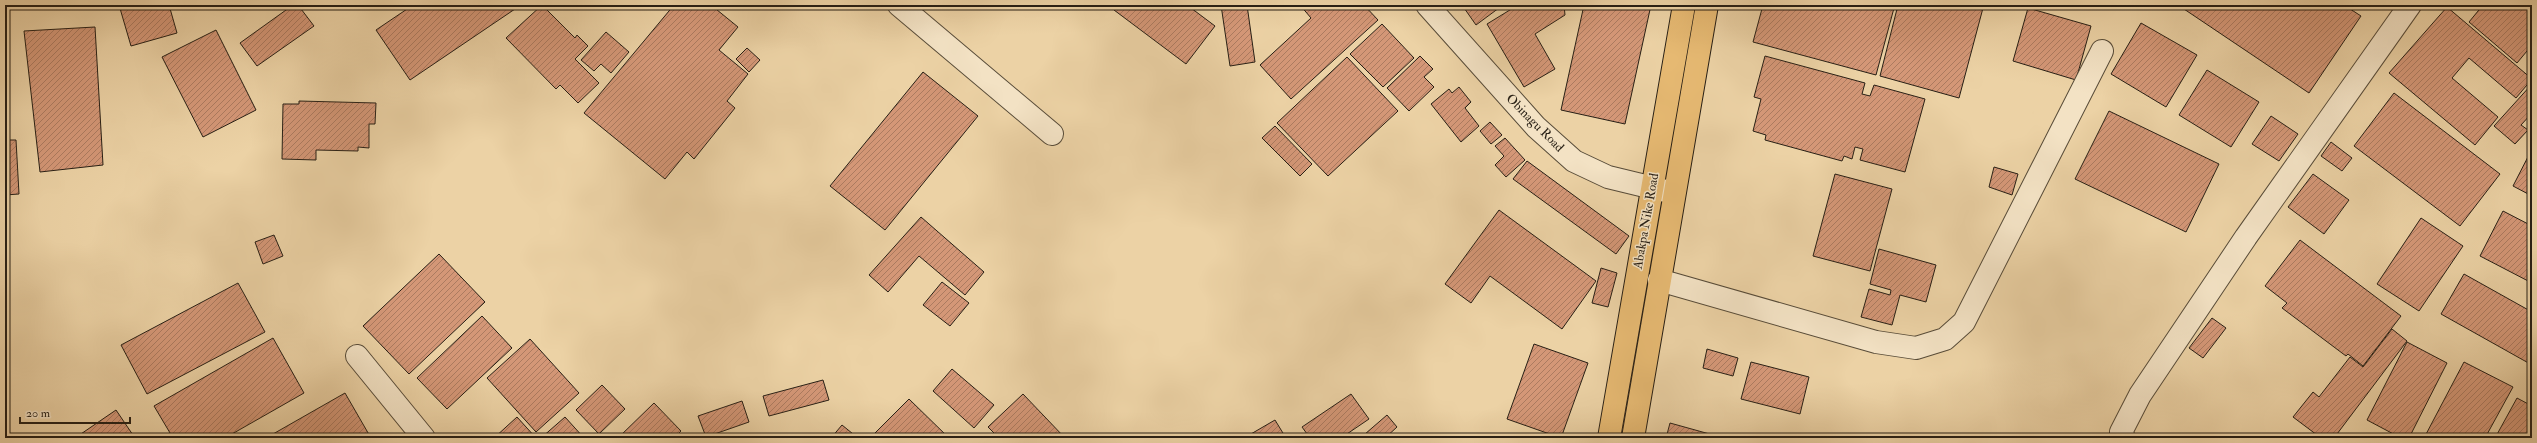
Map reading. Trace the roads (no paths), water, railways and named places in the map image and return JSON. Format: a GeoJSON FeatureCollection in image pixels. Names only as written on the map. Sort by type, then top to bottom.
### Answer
{"type":"FeatureCollection","features":[{"type":"Feature","properties":{"kind":"main road","name":"Abakpa Nike Road"},"geometry":{"type":"LineString","coordinates":[[1609,438],[1684,5]]}},
{"type":"Feature","properties":{"kind":"main road","name":"Abakpa Nike Road"},"geometry":{"type":"LineString","coordinates":[[1633,438],[1707,5]]}},
{"type":"Feature","properties":{"kind":"street"},"geometry":{"type":"LineString","coordinates":[[899,5],[1052,134]]}},
{"type":"Feature","properties":{"kind":"street","name":"Obinagu Road"},"geometry":{"type":"LineString","coordinates":[[1427,5],[1536,127],[1574,161],[1608,177],[1674,193]]}},
{"type":"Feature","properties":{"kind":"street"},"geometry":{"type":"LineString","coordinates":[[2124,438],[2121,432],[2140,394],[2246,237],[2410,5]]}},
{"type":"Feature","properties":{"kind":"street"},"geometry":{"type":"LineString","coordinates":[[1659,280],[1876,342],[1916,348],[1945,339],[1964,322],[2102,51]]}},
{"type":"Feature","properties":{"kind":"street"},"geometry":{"type":"LineString","coordinates":[[357,356],[424,438]]}}]}
